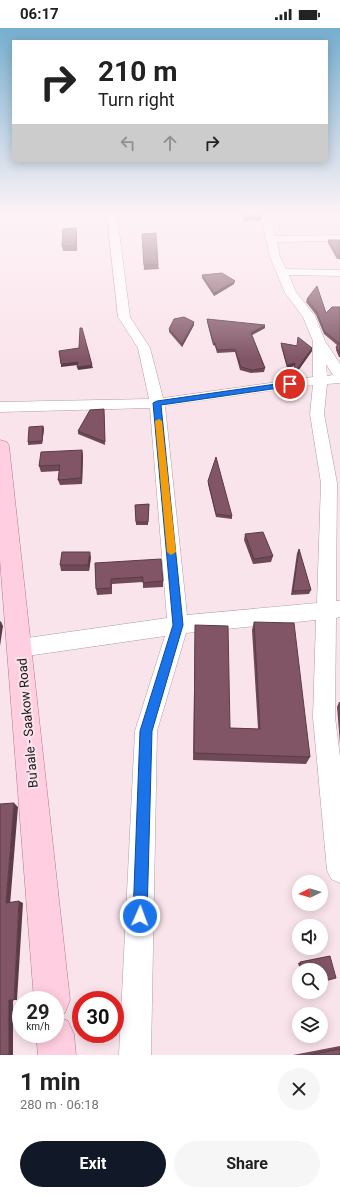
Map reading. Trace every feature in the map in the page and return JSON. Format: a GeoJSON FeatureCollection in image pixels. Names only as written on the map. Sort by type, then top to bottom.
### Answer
{"type":"FeatureCollection","features":[{"type":"Feature","properties":{"kind":"main road","name":"Bu'aale - Saakow Road"},"geometry":{"type":"LineString","coordinates":[[0,446],[51,991]]}},
{"type":"Feature","properties":{"kind":"main road"},"geometry":{"type":"LineString","coordinates":[[56,1043],[57,1055]]}},
{"type":"Feature","properties":{"kind":"street"},"geometry":{"type":"LineString","coordinates":[[118,263],[124,317],[144,348],[157,403],[178,625],[146,731],[135,1055]]}},
{"type":"Feature","properties":{"kind":"street"},"geometry":{"type":"LineString","coordinates":[[278,263],[291,293],[309,316],[319,341],[340,375]]}},
{"type":"Feature","properties":{"kind":"street"},"geometry":{"type":"LineString","coordinates":[[282,272],[340,272]]}},
{"type":"Feature","properties":{"kind":"street"},"geometry":{"type":"LineString","coordinates":[[319,341],[320,380],[317,414],[329,483],[333,610],[324,717],[340,870]]}},
{"type":"Feature","properties":{"kind":"street"},"geometry":{"type":"LineString","coordinates":[[0,407],[157,403],[320,380],[340,380]]}},
{"type":"Feature","properties":{"kind":"street"},"geometry":{"type":"LineString","coordinates":[[20,648],[178,625],[333,610]]}},
{"type":"Feature","properties":{"kind":"building"},"geometry":{"type":"Polygon","coordinates":[[[144,263],[158,263],[158,265],[144,265],[144,263]]]}},
{"type":"Feature","properties":{"kind":"building"},"geometry":{"type":"Polygon","coordinates":[[[222,273],[235,281],[214,293],[202,275],[222,273]]]}},
{"type":"Feature","properties":{"kind":"building"},"geometry":{"type":"Polygon","coordinates":[[[317,286],[326,313],[332,307],[340,307],[340,354],[336,347],[339,343],[324,331],[317,312],[307,299],[317,286]]]}},
{"type":"Feature","properties":{"kind":"building"},"geometry":{"type":"Polygon","coordinates":[[[184,317],[194,322],[182,344],[169,329],[174,319],[184,317]]]}},
{"type":"Feature","properties":{"kind":"building"},"geometry":{"type":"Polygon","coordinates":[[[207,319],[265,325],[251,333],[265,368],[252,370],[241,367],[235,349],[217,350],[215,343],[213,342],[207,319]]]}},
{"type":"Feature","properties":{"kind":"building"},"geometry":{"type":"Polygon","coordinates":[[[80,328],[82,328],[92,365],[77,367],[78,362],[61,364],[59,351],[79,348],[80,328]]]}},
{"type":"Feature","properties":{"kind":"building"},"geometry":{"type":"Polygon","coordinates":[[[298,337],[312,348],[293,375],[295,363],[287,365],[281,343],[297,346],[298,337]]]}},
{"type":"Feature","properties":{"kind":"building"},"geometry":{"type":"Polygon","coordinates":[[[104,409],[105,442],[78,431],[90,410],[104,409]]]}},
{"type":"Feature","properties":{"kind":"building"},"geometry":{"type":"Polygon","coordinates":[[[43,426],[42,441],[28,442],[29,427],[43,426]]]}},
{"type":"Feature","properties":{"kind":"building"},"geometry":{"type":"Polygon","coordinates":[[[82,450],[81,478],[58,480],[60,465],[39,466],[41,452],[82,450]]]}},
{"type":"Feature","properties":{"kind":"building"},"geometry":{"type":"Polygon","coordinates":[[[216,457],[232,516],[216,514],[208,481],[216,457]]]}},
{"type":"Feature","properties":{"kind":"building"},"geometry":{"type":"Polygon","coordinates":[[[149,504],[148,522],[136,522],[135,505],[149,504]]]}},
{"type":"Feature","properties":{"kind":"building"},"geometry":{"type":"Polygon","coordinates":[[[263,532],[273,556],[254,559],[245,534],[263,532]]]}},
{"type":"Feature","properties":{"kind":"building"},"geometry":{"type":"Polygon","coordinates":[[[299,549],[311,590],[293,591],[299,549]]]}},
{"type":"Feature","properties":{"kind":"building"},"geometry":{"type":"Polygon","coordinates":[[[62,552],[90,552],[88,565],[60,565],[62,552]]]}},
{"type":"Feature","properties":{"kind":"building"},"geometry":{"type":"Polygon","coordinates":[[[161,559],[163,581],[143,583],[143,577],[111,579],[111,588],[96,589],[95,563],[161,559]]]}},
{"type":"Feature","properties":{"kind":"building"},"geometry":{"type":"Polygon","coordinates":[[[254,622],[294,623],[310,757],[194,753],[195,625],[228,626],[230,728],[260,729],[254,622]]]}},
{"type":"Feature","properties":{"kind":"building"},"geometry":{"type":"Polygon","coordinates":[[[14,803],[6,903],[19,901],[14,991],[12,991],[12,1000],[9,1000],[9,1055],[0,1055],[0,804],[14,803]]]}},
{"type":"Feature","properties":{"kind":"building"},"geometry":{"type":"Polygon","coordinates":[[[330,956],[336,978],[328,980],[328,963],[300,962],[330,956]]]}},
{"type":"Feature","properties":{"kind":"building"},"geometry":{"type":"Polygon","coordinates":[[[340,1049],[340,1055],[310,1055],[340,1049]]]}},
{"type":"Feature","properties":{"kind":"slow traffic"},"geometry":{"type":"LineString","coordinates":[[159,421],[171,552]]}},
{"type":"Feature","properties":{"kind":"route"},"geometry":{"type":"LineString","coordinates":[[140,916],[146,731],[178,625],[157,403],[290,384]]}}]}
